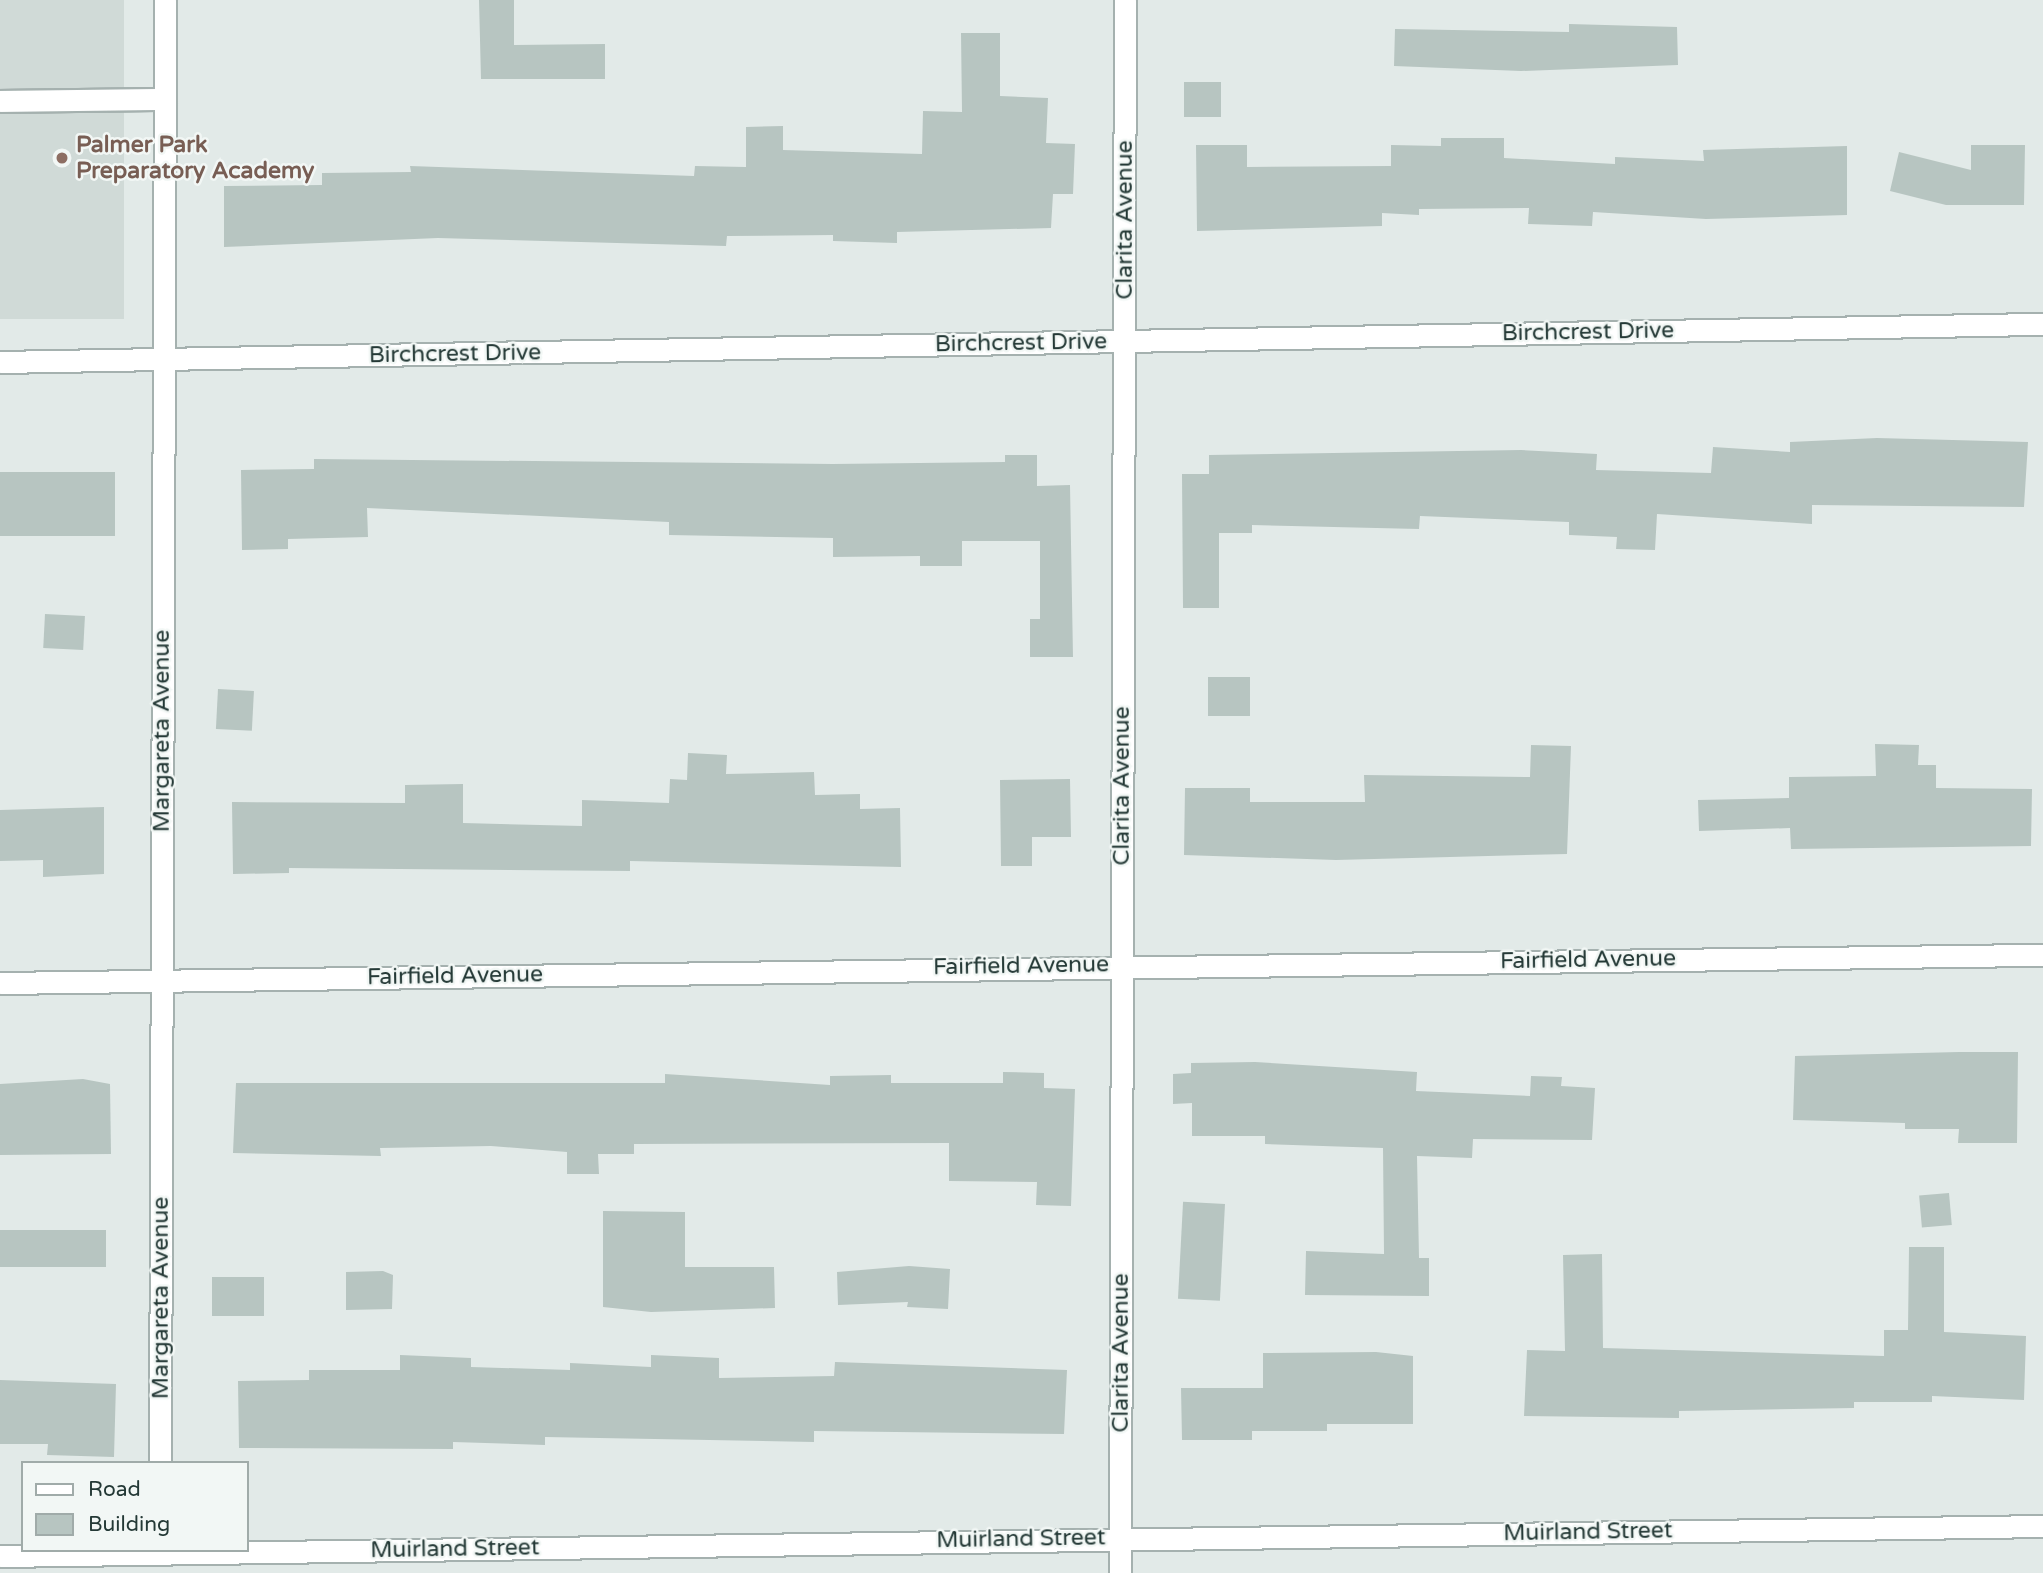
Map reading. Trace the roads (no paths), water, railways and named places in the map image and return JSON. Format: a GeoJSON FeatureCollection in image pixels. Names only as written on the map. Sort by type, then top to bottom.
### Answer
{"type":"FeatureCollection","features":[{"type":"Feature","properties":{"kind":"street","name":"Margareta Avenue"},"geometry":{"type":"LineString","coordinates":[[160,1461],[165,0]]}},
{"type":"Feature","properties":{"kind":"street","name":"Clarita Avenue"},"geometry":{"type":"LineString","coordinates":[[1120,1573],[1125,0]]}},
{"type":"Feature","properties":{"kind":"street"},"geometry":{"type":"LineString","coordinates":[[0,101],[165,99]]}},
{"type":"Feature","properties":{"kind":"street","name":"Birchcrest Drive"},"geometry":{"type":"LineString","coordinates":[[0,362],[2043,324]]}},
{"type":"Feature","properties":{"kind":"street","name":"Fairfield Avenue"},"geometry":{"type":"LineString","coordinates":[[0,983],[1122,965],[2043,955]]}},
{"type":"Feature","properties":{"kind":"street","name":"Muirland Street"},"geometry":{"type":"LineString","coordinates":[[0,1556],[160,1559],[1120,1538],[2043,1526]]}},
{"type":"Feature","properties":{"kind":"place","name":"Palmer Park Preparatory Academy"},"geometry":{"type":"Point","coordinates":[62,158]}}]}
